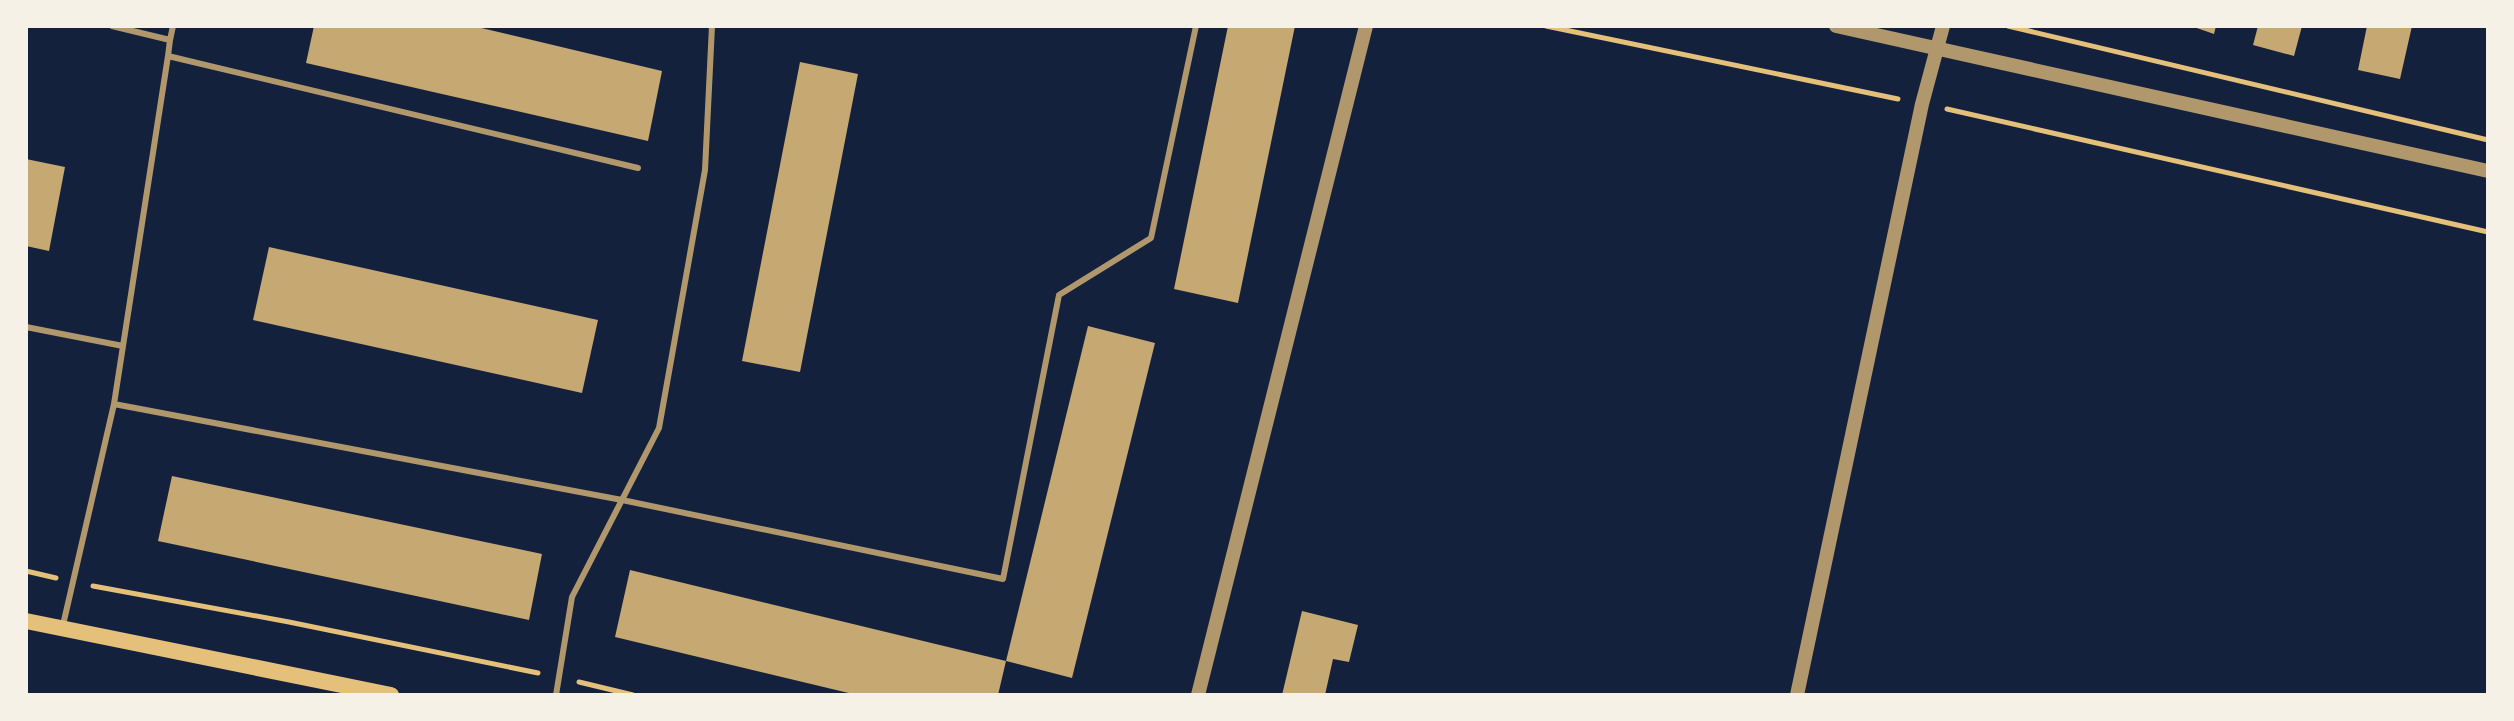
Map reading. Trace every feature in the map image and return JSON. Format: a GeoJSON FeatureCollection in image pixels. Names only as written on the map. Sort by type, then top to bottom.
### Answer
{"type":"FeatureCollection","features":[{"type":"Feature","properties":{"kind":"main road"},"geometry":{"type":"LineString","coordinates":[[26,621],[391,695]]}},
{"type":"Feature","properties":{"kind":"street"},"geometry":{"type":"LineString","coordinates":[[1198,695],[1366,26]]}},
{"type":"Feature","properties":{"kind":"street"},"geometry":{"type":"LineString","coordinates":[[1836,26],[2488,171]]}},
{"type":"Feature","properties":{"kind":"street"},"geometry":{"type":"LineString","coordinates":[[1797,695],[1922,104],[1943,26]]}},
{"type":"Feature","properties":{"kind":"lane"},"geometry":{"type":"LineString","coordinates":[[112,26],[170,40]]}},
{"type":"Feature","properties":{"kind":"lane"},"geometry":{"type":"LineString","coordinates":[[62,629],[114,404],[173,26]]}},
{"type":"Feature","properties":{"kind":"lane"},"geometry":{"type":"LineString","coordinates":[[556,695],[572,597],[659,428],[705,170],[712,26]]}},
{"type":"Feature","properties":{"kind":"lane"},"geometry":{"type":"LineString","coordinates":[[114,404],[622,500],[1003,579],[1059,295],[1151,238],[1196,26]]}},
{"type":"Feature","properties":{"kind":"lane"},"geometry":{"type":"LineString","coordinates":[[168,56],[638,168]]}},
{"type":"Feature","properties":{"kind":"lane"},"geometry":{"type":"LineString","coordinates":[[26,327],[123,346]]}},
{"type":"Feature","properties":{"kind":"path"},"geometry":{"type":"LineString","coordinates":[[1546,26],[1922,104],[2488,232]]}},
{"type":"Feature","properties":{"kind":"path"},"geometry":{"type":"LineString","coordinates":[[2008,26],[2488,140]]}},
{"type":"Feature","properties":{"kind":"path"},"geometry":{"type":"LineString","coordinates":[[26,571],[559,677],[633,695]]}},
{"type":"Feature","properties":{"kind":"building"},"geometry":{"type":"Polygon","coordinates":[[[314,26],[473,26],[662,71],[648,141],[306,63],[314,26]]]}},
{"type":"Feature","properties":{"kind":"building"},"geometry":{"type":"Polygon","coordinates":[[[1228,26],[1295,26],[1238,303],[1174,289],[1228,26]]]}},
{"type":"Feature","properties":{"kind":"building"},"geometry":{"type":"Polygon","coordinates":[[[2191,26],[2216,26],[2214,34],[2191,26]]]}},
{"type":"Feature","properties":{"kind":"building"},"geometry":{"type":"Polygon","coordinates":[[[2258,26],[2302,26],[2294,56],[2253,45],[2258,26]]]}},
{"type":"Feature","properties":{"kind":"building"},"geometry":{"type":"Polygon","coordinates":[[[2367,26],[2412,26],[2400,79],[2358,70],[2367,26]]]}},
{"type":"Feature","properties":{"kind":"building"},"geometry":{"type":"Polygon","coordinates":[[[800,62],[858,74],[800,372],[742,361],[800,62]]]}},
{"type":"Feature","properties":{"kind":"building"},"geometry":{"type":"Polygon","coordinates":[[[26,159],[65,167],[49,251],[26,246],[26,159]]]}},
{"type":"Feature","properties":{"kind":"building"},"geometry":{"type":"Polygon","coordinates":[[[269,247],[598,320],[582,393],[253,320],[269,247]]]}},
{"type":"Feature","properties":{"kind":"building"},"geometry":{"type":"Polygon","coordinates":[[[1088,326],[1155,343],[1072,678],[1006,661],[1088,326]]]}},
{"type":"Feature","properties":{"kind":"building"},"geometry":{"type":"Polygon","coordinates":[[[172,476],[542,554],[529,620],[158,541],[172,476]]]}},
{"type":"Feature","properties":{"kind":"building"},"geometry":{"type":"Polygon","coordinates":[[[630,570],[1006,661],[998,695],[857,695],[615,637],[630,570]]]}},
{"type":"Feature","properties":{"kind":"building"},"geometry":{"type":"Polygon","coordinates":[[[1302,611],[1358,625],[1349,662],[1333,659],[1325,695],[1282,695],[1302,611]]]}}]}
